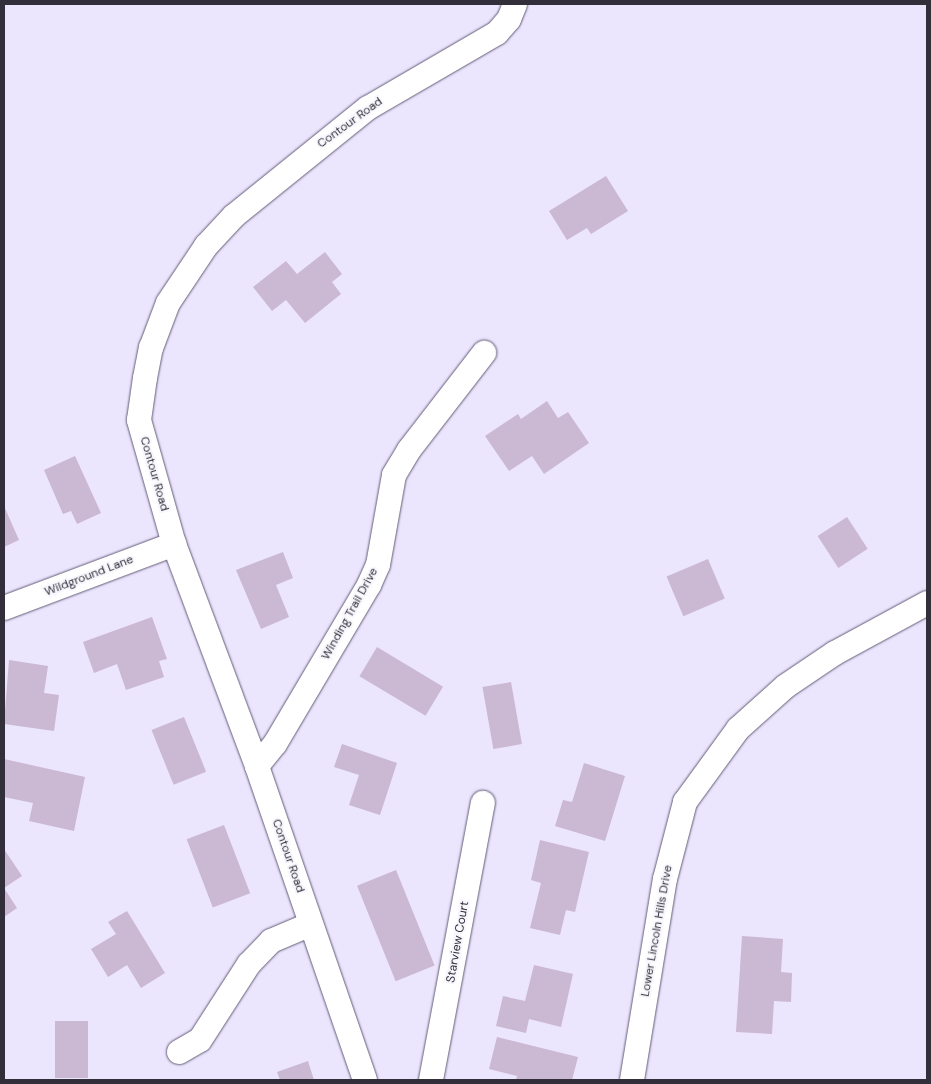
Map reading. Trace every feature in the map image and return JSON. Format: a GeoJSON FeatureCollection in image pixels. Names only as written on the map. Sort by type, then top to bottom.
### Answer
{"type":"FeatureCollection","features":[{"type":"Feature","properties":{"kind":"street","name":"Contour Road"},"geometry":{"type":"LineString","coordinates":[[365,1080],[257,766],[174,544],[139,420],[151,348],[168,303],[188,272],[234,216],[268,185],[368,108],[497,33],[509,19],[515,4]]}},
{"type":"Feature","properties":{"kind":"street","name":"Winding Trail Drive"},"geometry":{"type":"LineString","coordinates":[[257,766],[275,744],[369,585],[378,565],[394,475],[409,450],[484,354]]}},
{"type":"Feature","properties":{"kind":"street","name":"Wildground Lane"},"geometry":{"type":"LineString","coordinates":[[4,608],[174,544]]}},
{"type":"Feature","properties":{"kind":"street","name":"Lower Lincoln Hills Drive"},"geometry":{"type":"LineString","coordinates":[[632,1080],[665,878],[686,802],[738,729],[786,686],[835,653],[927,603]]}},
{"type":"Feature","properties":{"kind":"street","name":"Starview Court"},"geometry":{"type":"LineString","coordinates":[[431,1080],[483,803]]}},
{"type":"Feature","properties":{"kind":"street"},"geometry":{"type":"LineString","coordinates":[[179,1052],[200,1040],[249,964],[271,941],[312,924]]}},
{"type":"Feature","properties":{"kind":"building"},"geometry":{"type":"Polygon","coordinates":[[[606,176],[628,211],[591,234],[587,228],[567,240],[549,211],[606,176]]]}},
{"type":"Feature","properties":{"kind":"building"},"geometry":{"type":"Polygon","coordinates":[[[325,252],[342,274],[332,282],[341,294],[305,323],[286,300],[272,311],[253,287],[286,261],[297,274],[325,252]]]}},
{"type":"Feature","properties":{"kind":"building"},"geometry":{"type":"Polygon","coordinates":[[[547,401],[558,418],[568,412],[589,443],[544,474],[532,456],[509,471],[485,436],[518,414],[521,419],[547,401]]]}},
{"type":"Feature","properties":{"kind":"building"},"geometry":{"type":"Polygon","coordinates":[[[75,456],[101,513],[77,524],[71,511],[63,514],[44,470],[75,456]]]}},
{"type":"Feature","properties":{"kind":"building"},"geometry":{"type":"Polygon","coordinates":[[[4,506],[19,540],[4,547],[4,506]]]}},
{"type":"Feature","properties":{"kind":"building"},"geometry":{"type":"Polygon","coordinates":[[[847,517],[868,549],[838,568],[818,536],[847,517]]]}},
{"type":"Feature","properties":{"kind":"building"},"geometry":{"type":"Polygon","coordinates":[[[283,552],[293,578],[276,585],[289,617],[261,629],[236,570],[283,552]]]}},
{"type":"Feature","properties":{"kind":"building"},"geometry":{"type":"Polygon","coordinates":[[[708,559],[725,599],[683,616],[667,577],[708,559]]]}},
{"type":"Feature","properties":{"kind":"building"},"geometry":{"type":"Polygon","coordinates":[[[152,617],[167,659],[159,661],[164,677],[126,690],[117,664],[94,673],[83,642],[152,617]]]}},
{"type":"Feature","properties":{"kind":"building"},"geometry":{"type":"Polygon","coordinates":[[[377,647],[443,687],[425,716],[359,676],[377,647]]]}},
{"type":"Feature","properties":{"kind":"building"},"geometry":{"type":"Polygon","coordinates":[[[9,660],[48,666],[44,693],[59,695],[54,731],[4,724],[9,660]]]}},
{"type":"Feature","properties":{"kind":"building"},"geometry":{"type":"Polygon","coordinates":[[[511,682],[522,744],[493,749],[482,687],[511,682]]]}},
{"type":"Feature","properties":{"kind":"building"},"geometry":{"type":"Polygon","coordinates":[[[184,717],[206,772],[174,785],[152,730],[184,717]]]}},
{"type":"Feature","properties":{"kind":"building"},"geometry":{"type":"Polygon","coordinates":[[[342,744],[397,763],[380,815],[349,805],[359,775],[334,767],[342,744]]]}},
{"type":"Feature","properties":{"kind":"building"},"geometry":{"type":"Polygon","coordinates":[[[4,759],[85,777],[74,831],[29,821],[33,803],[4,797],[4,759]]]}},
{"type":"Feature","properties":{"kind":"building"},"geometry":{"type":"Polygon","coordinates":[[[584,763],[625,776],[605,841],[555,826],[563,800],[572,802],[584,763]]]}},
{"type":"Feature","properties":{"kind":"building"},"geometry":{"type":"Polygon","coordinates":[[[224,825],[250,893],[213,907],[187,839],[224,825]]]}},
{"type":"Feature","properties":{"kind":"building"},"geometry":{"type":"Polygon","coordinates":[[[540,840],[589,852],[575,912],[566,910],[560,935],[530,928],[541,883],[531,880],[540,840]]]}},
{"type":"Feature","properties":{"kind":"building"},"geometry":{"type":"Polygon","coordinates":[[[4,849],[22,876],[4,888],[4,849]]]}},
{"type":"Feature","properties":{"kind":"building"},"geometry":{"type":"Polygon","coordinates":[[[396,870],[435,965],[396,981],[357,886],[396,870]]]}},
{"type":"Feature","properties":{"kind":"building"},"geometry":{"type":"Polygon","coordinates":[[[4,888],[17,908],[4,917],[4,888]]]}},
{"type":"Feature","properties":{"kind":"building"},"geometry":{"type":"Polygon","coordinates":[[[127,911],[165,973],[141,988],[127,965],[108,977],[91,949],[116,934],[108,922],[127,911]]]}},
{"type":"Feature","properties":{"kind":"building"},"geometry":{"type":"Polygon","coordinates":[[[742,936],[783,939],[781,972],[792,973],[791,1002],[774,1001],[772,1034],[736,1032],[742,936]]]}},
{"type":"Feature","properties":{"kind":"building"},"geometry":{"type":"Polygon","coordinates":[[[534,965],[573,974],[561,1027],[529,1019],[526,1033],[496,1026],[503,996],[525,1001],[534,965]]]}},
{"type":"Feature","properties":{"kind":"building"},"geometry":{"type":"Polygon","coordinates":[[[55,1021],[88,1021],[88,1078],[55,1078],[55,1021]]]}},
{"type":"Feature","properties":{"kind":"building"},"geometry":{"type":"Polygon","coordinates":[[[497,1037],[578,1057],[572,1080],[516,1080],[517,1076],[489,1069],[497,1037]]]}},
{"type":"Feature","properties":{"kind":"building"},"geometry":{"type":"Polygon","coordinates":[[[308,1061],[314,1080],[280,1080],[277,1072],[308,1061]]]}}]}
